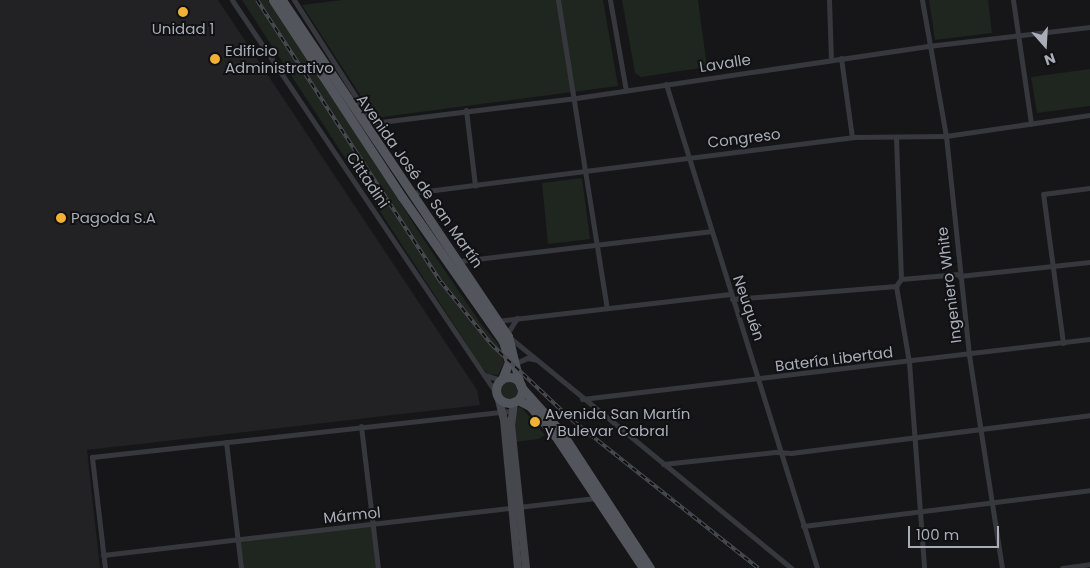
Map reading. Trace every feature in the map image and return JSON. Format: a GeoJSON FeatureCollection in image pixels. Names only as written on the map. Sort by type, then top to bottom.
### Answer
{"type":"FeatureCollection","features":[{"type":"Feature","properties":{"kind":"main road","name":"Avenida José de San Martín"},"geometry":{"type":"LineString","coordinates":[[273,0],[406,195],[502,341],[509,362],[501,379]]}},
{"type":"Feature","properties":{"kind":"main road","name":"Avenida José de San Martín"},"geometry":{"type":"LineString","coordinates":[[282,0],[368,123],[406,195],[460,261],[496,321],[508,335],[521,386]]}},
{"type":"Feature","properties":{"kind":"main road"},"geometry":{"type":"LineString","coordinates":[[497,394],[501,379],[512,378],[562,433],[643,568]]}},
{"type":"Feature","properties":{"kind":"main road"},"geometry":{"type":"LineString","coordinates":[[518,568],[511,406],[522,393],[521,386]]}},
{"type":"Feature","properties":{"kind":"main road"},"geometry":{"type":"LineString","coordinates":[[497,394],[511,406],[530,406],[556,437],[650,568]]}},
{"type":"Feature","properties":{"kind":"main road"},"geometry":{"type":"LineString","coordinates":[[497,394],[511,406]]}},
{"type":"Feature","properties":{"kind":"main road"},"geometry":{"type":"LineString","coordinates":[[516,510],[526,568]]}},
{"type":"Feature","properties":{"kind":"street","name":"Cittadini"},"geometry":{"type":"LineString","coordinates":[[232,0],[497,394]]}},
{"type":"Feature","properties":{"kind":"street"},"geometry":{"type":"LineString","coordinates":[[294,0],[368,123]]}},
{"type":"Feature","properties":{"kind":"street"},"geometry":{"type":"LineString","coordinates":[[558,0],[576,98],[596,244],[607,308]]}},
{"type":"Feature","properties":{"kind":"street"},"geometry":{"type":"LineString","coordinates":[[610,0],[626,91]]}},
{"type":"Feature","properties":{"kind":"street"},"geometry":{"type":"LineString","coordinates":[[829,0],[831,59]]}},
{"type":"Feature","properties":{"kind":"street","name":"Ingeniero White"},"geometry":{"type":"LineString","coordinates":[[922,0],[928,46],[946,136],[959,275],[969,355],[983,430],[1002,568]]}},
{"type":"Feature","properties":{"kind":"street"},"geometry":{"type":"LineString","coordinates":[[1013,0],[1031,124]]}},
{"type":"Feature","properties":{"kind":"street","name":"Lavalle"},"geometry":{"type":"LineString","coordinates":[[368,123],[576,98],[831,59],[1090,27]]}},
{"type":"Feature","properties":{"kind":"street"},"geometry":{"type":"LineString","coordinates":[[840,58],[852,136]]}},
{"type":"Feature","properties":{"kind":"street","name":"Neuquén"},"geometry":{"type":"LineString","coordinates":[[666,84],[710,232],[784,453],[803,526],[817,568]]}},
{"type":"Feature","properties":{"kind":"street"},"geometry":{"type":"LineString","coordinates":[[466,110],[475,184]]}},
{"type":"Feature","properties":{"kind":"street","name":"Congreso"},"geometry":{"type":"LineString","coordinates":[[406,195],[475,184],[586,172],[852,136],[946,136],[1090,116]]}},
{"type":"Feature","properties":{"kind":"street"},"geometry":{"type":"LineString","coordinates":[[496,321],[731,296],[896,286],[902,279],[896,137]]}},
{"type":"Feature","properties":{"kind":"street"},"geometry":{"type":"LineString","coordinates":[[1063,343],[1042,194],[1090,188]]}},
{"type":"Feature","properties":{"kind":"street"},"geometry":{"type":"LineString","coordinates":[[460,261],[710,232]]}},
{"type":"Feature","properties":{"kind":"street"},"geometry":{"type":"LineString","coordinates":[[902,279],[1090,262]]}},
{"type":"Feature","properties":{"kind":"street"},"geometry":{"type":"LineString","coordinates":[[896,286],[909,362],[916,438],[918,511],[924,568]]}},
{"type":"Feature","properties":{"kind":"street"},"geometry":{"type":"LineString","coordinates":[[517,318],[508,335],[582,399],[791,568]]}},
{"type":"Feature","properties":{"kind":"street","name":"Batería Libertad"},"geometry":{"type":"LineString","coordinates":[[582,399],[969,355],[1090,339]]}},
{"type":"Feature","properties":{"kind":"street"},"geometry":{"type":"LineString","coordinates":[[516,363],[526,358],[540,361]]}},
{"type":"Feature","properties":{"kind":"street"},"geometry":{"type":"LineString","coordinates":[[483,375],[501,379]]}},
{"type":"Feature","properties":{"kind":"street"},"geometry":{"type":"LineString","coordinates":[[105,568],[92,457],[361,426],[511,406]]}},
{"type":"Feature","properties":{"kind":"street"},"geometry":{"type":"LineString","coordinates":[[663,464],[916,438],[1090,415]]}},
{"type":"Feature","properties":{"kind":"street"},"geometry":{"type":"LineString","coordinates":[[361,426],[378,568]]}},
{"type":"Feature","properties":{"kind":"street"},"geometry":{"type":"LineString","coordinates":[[226,442],[241,568]]}},
{"type":"Feature","properties":{"kind":"street"},"geometry":{"type":"LineString","coordinates":[[803,526],[1090,490]]}},
{"type":"Feature","properties":{"kind":"street","name":"Mármol"},"geometry":{"type":"LineString","coordinates":[[103,556],[516,510],[600,497]]}},
{"type":"Feature","properties":{"kind":"street"},"geometry":{"type":"LineString","coordinates":[[1062,568],[1090,564]]}},
{"type":"Feature","properties":{"kind":"shaded area"},"geometry":{"type":"Polygon","coordinates":[[[0,0],[218,0],[477,390],[480,405],[87,450],[100,568],[0,568],[0,0]]]}},
{"type":"Feature","properties":{"kind":"shaded area"},"geometry":{"type":"Polygon","coordinates":[[[242,0],[268,0],[295,37],[424,240],[481,324],[498,344],[504,363],[498,375],[488,374],[481,366],[242,0]]]}},
{"type":"Feature","properties":{"kind":"shaded area"},"geometry":{"type":"Polygon","coordinates":[[[342,0],[603,0],[618,86],[375,118],[302,5],[342,0]]]}},
{"type":"Feature","properties":{"kind":"shaded area"},"geometry":{"type":"Polygon","coordinates":[[[622,0],[698,0],[707,67],[641,77],[635,73],[622,0]]]}},
{"type":"Feature","properties":{"kind":"shaded area"},"geometry":{"type":"Polygon","coordinates":[[[929,0],[988,0],[992,33],[935,40],[929,0]]]}},
{"type":"Feature","properties":{"kind":"shaded area"},"geometry":{"type":"Polygon","coordinates":[[[1090,69],[1090,106],[1037,113],[1031,77],[1090,69]]]}},
{"type":"Feature","properties":{"kind":"shaded area"},"geometry":{"type":"Polygon","coordinates":[[[582,178],[590,239],[548,244],[542,183],[582,178]]]}},
{"type":"Feature","properties":{"kind":"shaded area"},"geometry":{"type":"Polygon","coordinates":[[[505,381],[513,381],[518,386],[516,397],[505,399],[500,394],[500,386],[505,381]]]}},
{"type":"Feature","properties":{"kind":"shaded area"},"geometry":{"type":"Polygon","coordinates":[[[522,408],[545,435],[539,439],[515,442],[514,409],[522,408]]]}},
{"type":"Feature","properties":{"kind":"shaded area"},"geometry":{"type":"Polygon","coordinates":[[[373,526],[378,568],[241,568],[238,540],[373,526]]]}},
{"type":"Feature","properties":{"kind":"railway"},"geometry":{"type":"LineString","coordinates":[[257,0],[441,282],[491,344],[572,420],[758,568]]}},
{"type":"Feature","properties":{"kind":"place","name":"Unidad 1"},"geometry":{"type":"Point","coordinates":[183,12]}},
{"type":"Feature","properties":{"kind":"place","name":"Edificio Administrativo"},"geometry":{"type":"Point","coordinates":[215,59]}},
{"type":"Feature","properties":{"kind":"place","name":"Pagoda S.A"},"geometry":{"type":"Point","coordinates":[61,218]}},
{"type":"Feature","properties":{"kind":"place","name":"Avenida San Martín y Bulevar Cabral"},"geometry":{"type":"Point","coordinates":[535,422]}}]}
